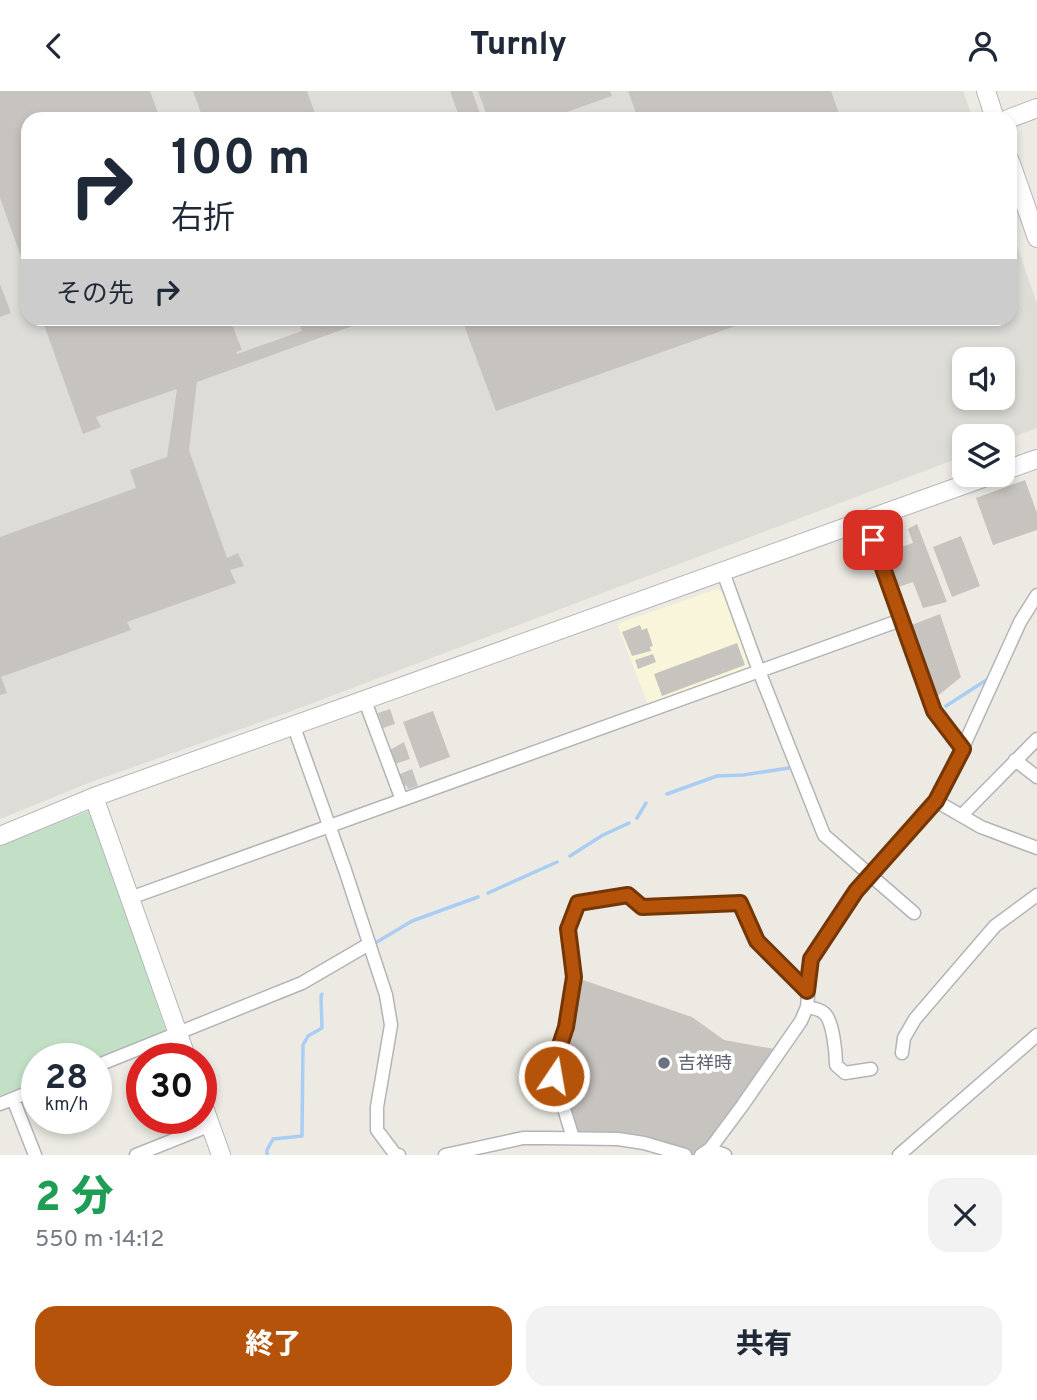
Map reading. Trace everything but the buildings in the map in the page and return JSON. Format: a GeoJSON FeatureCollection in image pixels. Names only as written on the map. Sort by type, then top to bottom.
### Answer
{"type":"FeatureCollection","features":[{"type":"Feature","properties":{"kind":"street"},"geometry":{"type":"LineString","coordinates":[[986,91],[993,112]]}},
{"type":"Feature","properties":{"kind":"street"},"geometry":{"type":"LineString","coordinates":[[1017,116],[1037,109]]}},
{"type":"Feature","properties":{"kind":"street"},"geometry":{"type":"LineString","coordinates":[[1017,181],[1037,238]]}},
{"type":"Feature","properties":{"kind":"street"},"geometry":{"type":"LineString","coordinates":[[1015,467],[1037,459]]}},
{"type":"Feature","properties":{"kind":"street"},"geometry":{"type":"LineString","coordinates":[[0,836],[94,797],[958,487]]}},
{"type":"Feature","properties":{"kind":"street"},"geometry":{"type":"LineString","coordinates":[[866,520],[934,711],[963,749]]}},
{"type":"Feature","properties":{"kind":"street"},"geometry":{"type":"LineString","coordinates":[[723,572],[824,835],[914,913]]}},
{"type":"Feature","properties":{"kind":"street"},"geometry":{"type":"LineString","coordinates":[[725,1155],[705,1152],[801,1021],[807,1007],[811,959],[856,891],[936,801],[963,749],[1020,622],[1037,595]]}},
{"type":"Feature","properties":{"kind":"street"},"geometry":{"type":"LineString","coordinates":[[130,898],[901,620]]}},
{"type":"Feature","properties":{"kind":"street"},"geometry":{"type":"LineString","coordinates":[[365,701],[401,800]]}},
{"type":"Feature","properties":{"kind":"street"},"geometry":{"type":"LineString","coordinates":[[294,727],[386,995],[391,1025],[377,1107],[377,1130],[395,1154],[399,1155]]}},
{"type":"Feature","properties":{"kind":"street"},"geometry":{"type":"LineString","coordinates":[[962,815],[1037,739]]}},
{"type":"Feature","properties":{"kind":"street"},"geometry":{"type":"LineString","coordinates":[[1015,760],[1037,778]]}},
{"type":"Feature","properties":{"kind":"street"},"geometry":{"type":"LineString","coordinates":[[94,797],[181,1043]]}},
{"type":"Feature","properties":{"kind":"street"},"geometry":{"type":"LineString","coordinates":[[936,801],[981,827],[1037,848]]}},
{"type":"Feature","properties":{"kind":"street"},"geometry":{"type":"LineString","coordinates":[[573,1138],[554,1076],[574,977],[568,929],[578,903],[628,895],[642,907],[740,903],[757,941],[807,991]]}},
{"type":"Feature","properties":{"kind":"street"},"geometry":{"type":"LineString","coordinates":[[902,1053],[904,1038],[915,1019],[995,926],[1037,895]]}},
{"type":"Feature","properties":{"kind":"street"},"geometry":{"type":"LineString","coordinates":[[112,1060],[302,983],[369,943]]}},
{"type":"Feature","properties":{"kind":"street"},"geometry":{"type":"LineString","coordinates":[[807,1007],[823,1011],[829,1018],[836,1050],[836,1065],[845,1073],[871,1069]]}},
{"type":"Feature","properties":{"kind":"street"},"geometry":{"type":"LineString","coordinates":[[899,1155],[1037,1035]]}},
{"type":"Feature","properties":{"kind":"street"},"geometry":{"type":"LineString","coordinates":[[6,1101],[35,1155]]}},
{"type":"Feature","properties":{"kind":"street"},"geometry":{"type":"LineString","coordinates":[[136,1155],[188,1134]]}},
{"type":"Feature","properties":{"kind":"street"},"geometry":{"type":"LineString","coordinates":[[214,1134],[221,1155]]}},
{"type":"Feature","properties":{"kind":"street"},"geometry":{"type":"LineString","coordinates":[[444,1155],[523,1138],[618,1139],[685,1155]]}},
{"type":"Feature","properties":{"kind":"shaded area"},"geometry":{"type":"Polygon","coordinates":[[[0,91],[963,91],[970,112],[21,112],[21,326],[1017,326],[1017,245],[1037,304],[1037,428],[1015,436],[1015,424],[952,424],[952,461],[289,712],[91,782],[0,819],[0,91]]]}},
{"type":"Feature","properties":{"kind":"shaded area"},"geometry":{"type":"Polygon","coordinates":[[[717,589],[726,593],[752,664],[749,669],[648,705],[617,624],[717,589]]]}},
{"type":"Feature","properties":{"kind":"green space"},"geometry":{"type":"Polygon","coordinates":[[[91,810],[166,1031],[136,1043],[126,1043],[126,1047],[112,1052],[112,1043],[21,1043],[21,1088],[0,1096],[0,846],[91,810]]]}},
{"type":"Feature","properties":{"kind":"waterway"},"geometry":{"type":"LineString","coordinates":[[946,706],[988,679]]}},
{"type":"Feature","properties":{"kind":"waterway"},"geometry":{"type":"LineString","coordinates":[[667,794],[717,776],[789,768]]}},
{"type":"Feature","properties":{"kind":"waterway"},"geometry":{"type":"LineString","coordinates":[[637,818],[646,803]]}},
{"type":"Feature","properties":{"kind":"waterway"},"geometry":{"type":"LineString","coordinates":[[570,856],[603,835],[629,823]]}},
{"type":"Feature","properties":{"kind":"waterway"},"geometry":{"type":"LineString","coordinates":[[488,893],[557,862]]}},
{"type":"Feature","properties":{"kind":"waterway"},"geometry":{"type":"LineString","coordinates":[[377,942],[412,921],[478,897]]}},
{"type":"Feature","properties":{"kind":"waterway"},"geometry":{"type":"LineString","coordinates":[[267,1155],[273,1139],[302,1136],[303,1045],[308,1036],[322,1028],[322,994]]}},
{"type":"Feature","properties":{"kind":"place","name":"吉祥時"},"geometry":{"type":"Point","coordinates":[664,1063]}},
{"type":"Feature","properties":{"kind":"route"},"geometry":{"type":"LineString","coordinates":[[554,1076],[574,977],[568,929],[578,903],[628,895],[642,907],[740,903],[757,941],[807,991],[811,959],[856,891],[936,801],[963,749],[934,711],[873,540]]}}]}
